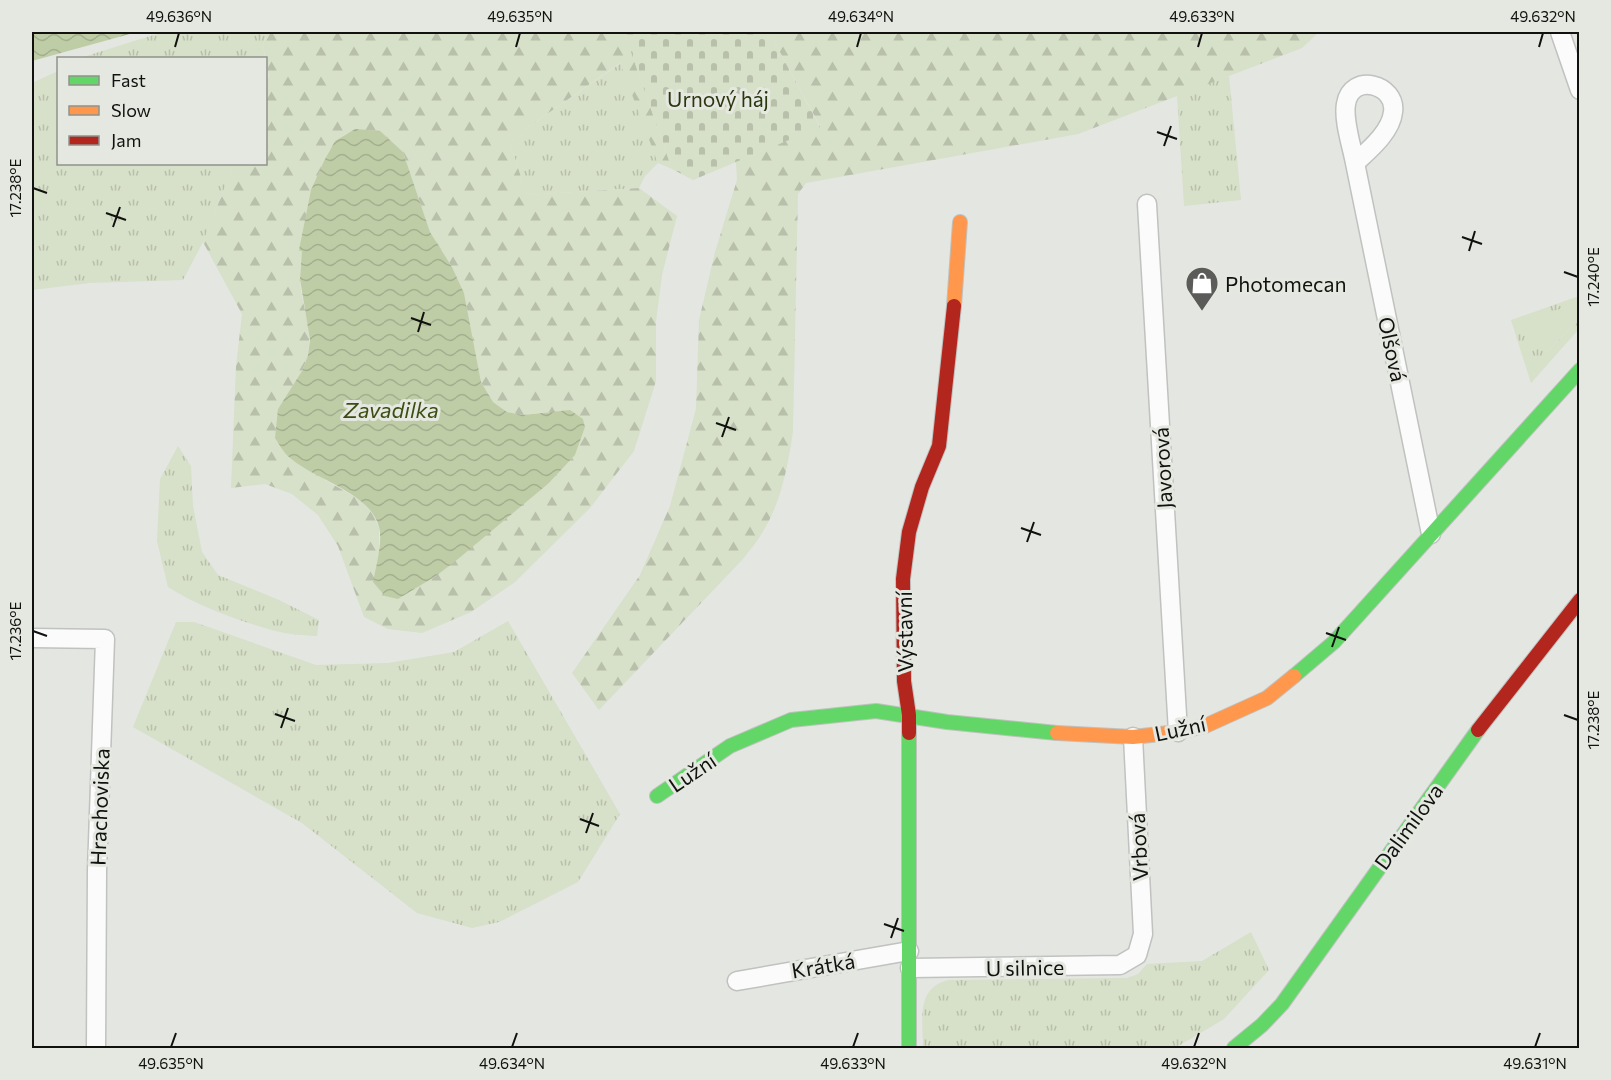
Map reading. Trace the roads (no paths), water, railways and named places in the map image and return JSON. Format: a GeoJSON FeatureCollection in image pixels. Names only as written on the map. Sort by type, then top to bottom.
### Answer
{"type":"FeatureCollection","features":[{"type":"Feature","properties":{"kind":"street"},"geometry":{"type":"LineString","coordinates":[[1560,32],[1580,90]]}},
{"type":"Feature","properties":{"kind":"street","name":"Olšová"},"geometry":{"type":"LineString","coordinates":[[1355,163],[1431,534]]}},
{"type":"Feature","properties":{"kind":"street","name":"Javorová"},"geometry":{"type":"LineString","coordinates":[[1147,204],[1178,732]]}},
{"type":"Feature","properties":{"kind":"street","name":"Výstavní"},"geometry":{"type":"LineString","coordinates":[[909,1048],[909,715],[904,681],[903,579],[909,532],[922,487],[939,446],[950,353],[960,222]]}},
{"type":"Feature","properties":{"kind":"street","name":"Lužní"},"geometry":{"type":"LineString","coordinates":[[657,796],[730,746],[791,720],[876,711],[947,722],[1047,732],[1132,737],[1178,732],[1205,726],[1267,698],[1334,642],[1580,370]]}},
{"type":"Feature","properties":{"kind":"street","name":"Dalimilova"},"geometry":{"type":"LineString","coordinates":[[1234,1048],[1282,1004],[1480,726],[1580,600]]}},
{"type":"Feature","properties":{"kind":"street","name":"Hrachoviska"},"geometry":{"type":"LineString","coordinates":[[32,638],[105,639],[97,871],[96,1048]]}},
{"type":"Feature","properties":{"kind":"street","name":"Vrbová"},"geometry":{"type":"LineString","coordinates":[[1132,737],[1143,934],[1137,956]]}},
{"type":"Feature","properties":{"kind":"street","name":"U silnice"},"geometry":{"type":"LineString","coordinates":[[909,960],[1120,965],[1137,956]]}},
{"type":"Feature","properties":{"kind":"street","name":"Krátká"},"geometry":{"type":"LineString","coordinates":[[737,981],[909,960]]}},
{"type":"Feature","properties":{"kind":"water"},"geometry":{"type":"Polygon","coordinates":[[[32,32],[137,32],[32,61],[32,32]]]}},
{"type":"Feature","properties":{"kind":"water","name":"Zavadilka"},"geometry":{"type":"Polygon","coordinates":[[[355,129],[380,131],[403,152],[430,232],[452,267],[464,293],[481,382],[493,402],[507,412],[523,415],[570,410],[583,419],[585,427],[575,455],[549,483],[436,576],[398,599],[385,596],[373,582],[380,539],[379,527],[374,515],[353,495],[299,465],[289,457],[275,438],[278,409],[302,371],[308,355],[310,340],[300,279],[302,251],[299,250],[311,190],[335,141],[355,129]]]}},
{"type":"Feature","properties":{"kind":"place","name":"Photomecan"},"geometry":{"type":"Point","coordinates":[1202,312]}},
{"type":"Feature","properties":{"kind":"park label","name":"Urnový háj"},"geometry":{"type":"Point","coordinates":[718,98]}}]}
